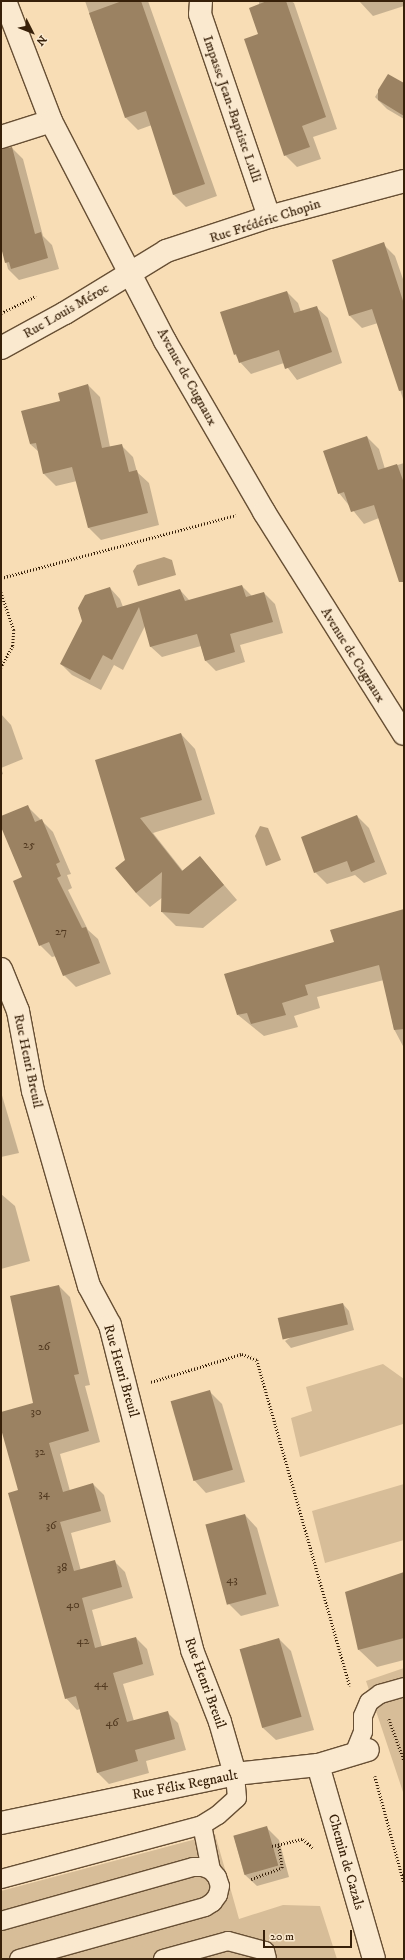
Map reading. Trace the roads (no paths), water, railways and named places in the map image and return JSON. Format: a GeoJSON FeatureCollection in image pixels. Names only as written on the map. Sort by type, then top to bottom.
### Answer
{"type":"FeatureCollection","features":[{"type":"Feature","properties":{"kind":"street","name":"Avenue de Cugnaux"},"geometry":{"type":"LineString","coordinates":[[5,1],[51,122],[131,272],[165,341],[264,512],[404,734]]}},
{"type":"Feature","properties":{"kind":"street","name":"Impasse Jean-Baptiste Lulli"},"geometry":{"type":"LineString","coordinates":[[201,1],[200,14],[269,217]]}},
{"type":"Feature","properties":{"kind":"street"},"geometry":{"type":"LineString","coordinates":[[1,136],[51,122]]}},
{"type":"Feature","properties":{"kind":"street","name":"Rue Frédéric Chopin"},"geometry":{"type":"LineString","coordinates":[[131,272],[166,251],[269,217],[404,181]]}},
{"type":"Feature","properties":{"kind":"street","name":"Rue Louis Méroc"},"geometry":{"type":"LineString","coordinates":[[1,348],[65,313],[131,272]]}},
{"type":"Feature","properties":{"kind":"street","name":"Rue Henri Breuil"},"geometry":{"type":"LineString","coordinates":[[1,969],[18,1011],[33,1091],[89,1286],[110,1325],[192,1650],[220,1722],[235,1774]]}},
{"type":"Feature","properties":{"kind":"street","name":"Rue Félix Regnault"},"geometry":{"type":"LineString","coordinates":[[1,1823],[235,1774],[318,1765],[362,1745]]}},
{"type":"Feature","properties":{"kind":"street","name":"Chemin de Cazals"},"geometry":{"type":"LineString","coordinates":[[318,1765],[374,1959]]}},
{"type":"Feature","properties":{"kind":"lane"},"geometry":{"type":"LineString","coordinates":[[362,1745],[363,1716],[369,1702],[380,1694],[404,1687]]}},
{"type":"Feature","properties":{"kind":"lane"},"geometry":{"type":"LineString","coordinates":[[1,1879],[202,1826],[218,1815],[237,1798],[235,1774]]}},
{"type":"Feature","properties":{"kind":"lane"},"geometry":{"type":"LineString","coordinates":[[19,1959],[205,1907],[213,1902],[220,1886],[211,1870],[202,1826]]}},
{"type":"Feature","properties":{"kind":"lane"},"geometry":{"type":"LineString","coordinates":[[1,1921],[193,1867],[203,1867],[211,1870]]}},
{"type":"Feature","properties":{"kind":"lane"},"geometry":{"type":"LineString","coordinates":[[163,1959],[228,1941],[265,1951],[267,1959]]}}]}
